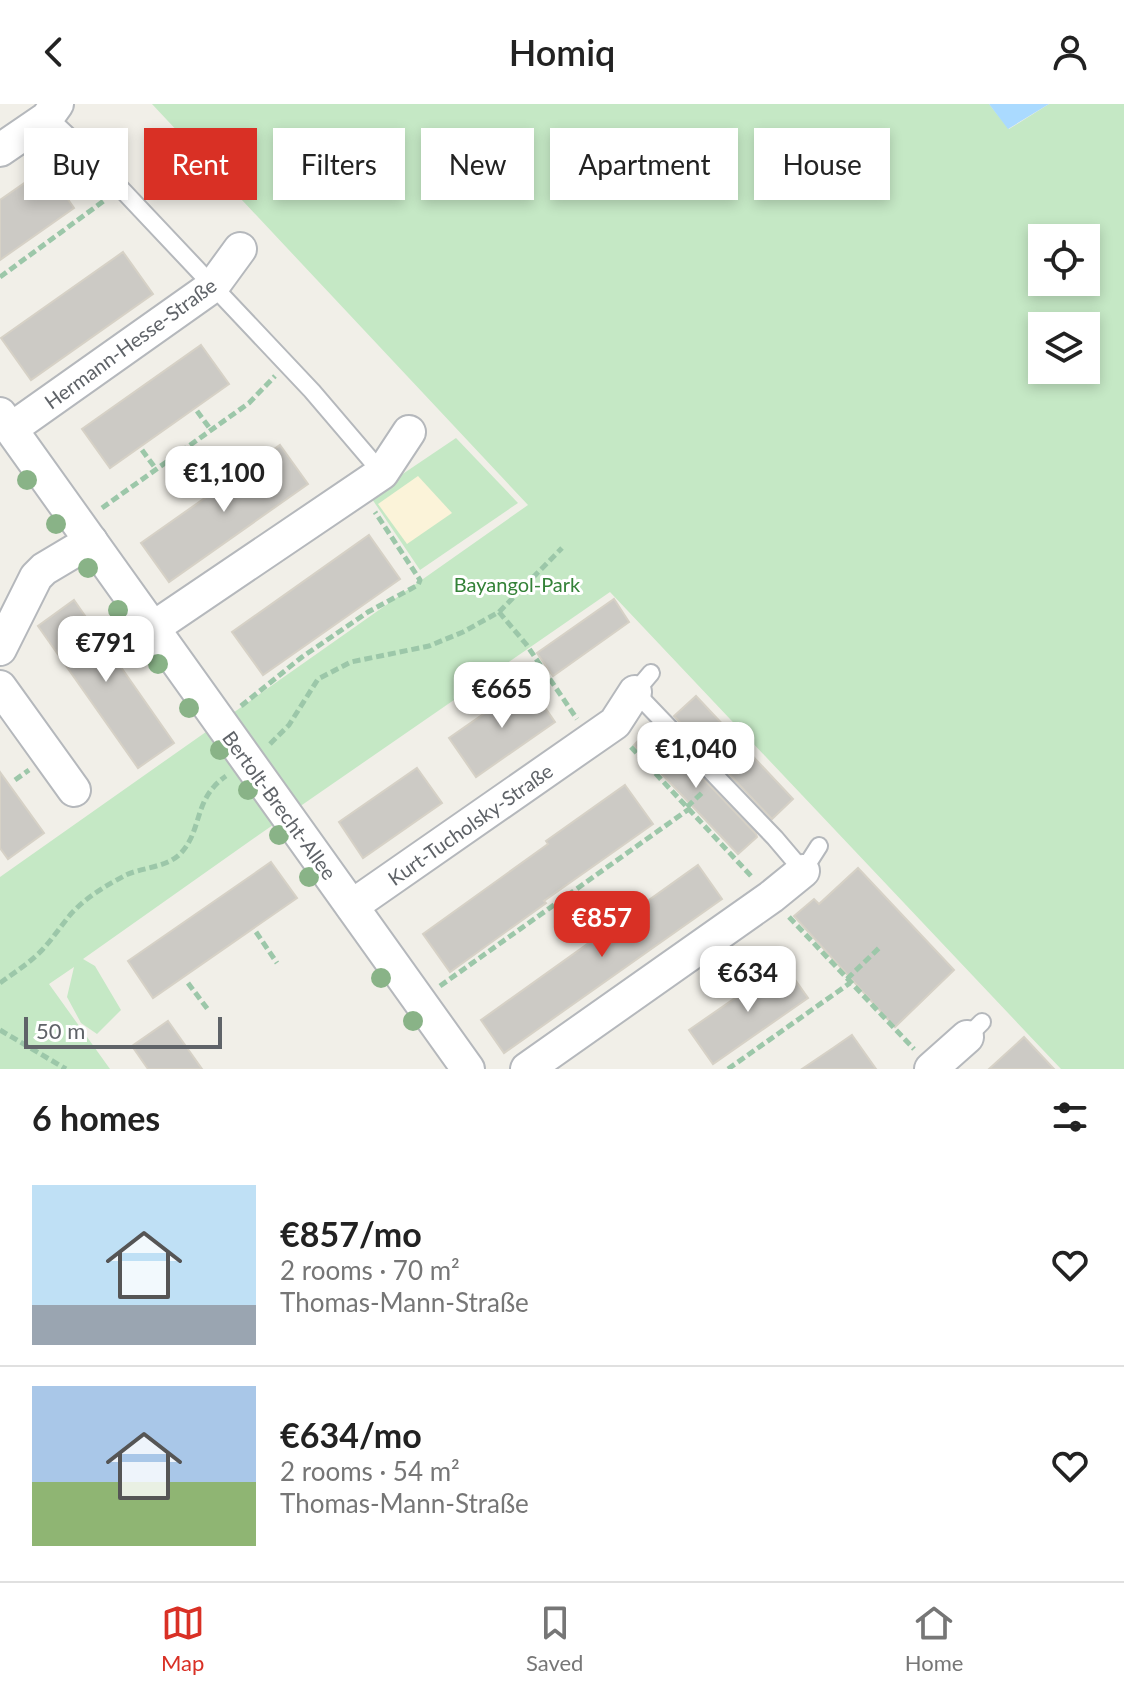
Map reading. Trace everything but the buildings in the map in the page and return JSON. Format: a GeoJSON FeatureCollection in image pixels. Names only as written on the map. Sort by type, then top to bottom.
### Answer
{"type":"FeatureCollection","features":[{"type":"Feature","properties":{"kind":"street"},"geometry":{"type":"LineString","coordinates":[[0,150],[47,109]]}},
{"type":"Feature","properties":{"kind":"street","name":"Hermann-Hesse-Straße"},"geometry":{"type":"LineString","coordinates":[[6,422],[213,286],[240,249]]}},
{"type":"Feature","properties":{"kind":"street","name":"Bertolt-Brecht-Allee"},"geometry":{"type":"LineString","coordinates":[[6,422],[94,526],[153,628],[468,1069]]}},
{"type":"Feature","properties":{"kind":"street"},"geometry":{"type":"LineString","coordinates":[[153,628],[371,481],[409,432]]}},
{"type":"Feature","properties":{"kind":"street"},"geometry":{"type":"LineString","coordinates":[[0,649],[36,577],[94,526]]}},
{"type":"Feature","properties":{"kind":"street","name":"Kurt-Tucholsky-Straße"},"geometry":{"type":"LineString","coordinates":[[352,906],[615,723],[643,682]]}},
{"type":"Feature","properties":{"kind":"street"},"geometry":{"type":"LineString","coordinates":[[0,687],[74,790]]}},
{"type":"Feature","properties":{"kind":"street"},"geometry":{"type":"LineString","coordinates":[[527,1069],[771,897],[811,859]]}},
{"type":"Feature","properties":{"kind":"street"},"geometry":{"type":"LineString","coordinates":[[931,1069],[974,1029]]}},
{"type":"Feature","properties":{"kind":"lane"},"geometry":{"type":"LineString","coordinates":[[47,109],[65,128]]}},
{"type":"Feature","properties":{"kind":"lane"},"geometry":{"type":"LineString","coordinates":[[128,196],[287,364],[371,481]]}},
{"type":"Feature","properties":{"kind":"lane"},"geometry":{"type":"LineString","coordinates":[[643,682],[775,838],[811,859]]}},
{"type":"Feature","properties":{"kind":"path"},"geometry":{"type":"LineString","coordinates":[[0,277],[105,200]]}},
{"type":"Feature","properties":{"kind":"path"},"geometry":{"type":"LineString","coordinates":[[94,526],[156,469],[249,403],[287,364]]}},
{"type":"Feature","properties":{"kind":"path"},"geometry":{"type":"LineString","coordinates":[[197,411],[211,430]]}},
{"type":"Feature","properties":{"kind":"path"},"geometry":{"type":"LineString","coordinates":[[142,450],[156,469]]}},
{"type":"Feature","properties":{"kind":"path"},"geometry":{"type":"LineString","coordinates":[[236,708],[252,700],[300,654],[366,609],[418,585],[420,580],[371,481]]}},
{"type":"Feature","properties":{"kind":"path"},"geometry":{"type":"LineString","coordinates":[[499,612],[526,644],[592,739]]}},
{"type":"Feature","properties":{"kind":"path"},"geometry":{"type":"LineString","coordinates":[[420,1000],[689,809]]}},
{"type":"Feature","properties":{"kind":"path"},"geometry":{"type":"LineString","coordinates":[[256,932],[277,963]]}},
{"type":"Feature","properties":{"kind":"path"},"geometry":{"type":"LineString","coordinates":[[728,1069],[848,981],[879,948]]}},
{"type":"Feature","properties":{"kind":"path"},"geometry":{"type":"LineString","coordinates":[[188,983],[209,1011]]}},
{"type":"Feature","properties":{"kind":"path"},"geometry":{"type":"LineString","coordinates":[[0,1030],[66,1069]]}},
{"type":"Feature","properties":{"kind":"green space","name":"Bayangol-Park"},"geometry":{"type":"Polygon","coordinates":[[[152,104],[989,104],[1009,129],[1049,104],[1124,104],[1124,1069],[1061,1069],[610,592],[83,959],[95,966],[121,1010],[97,1034],[81,1023],[67,997],[74,967],[49,984],[110,1069],[0,1069],[0,877],[528,505],[242,200],[257,200],[257,128],[175,128],[152,104]]]}},
{"type":"Feature","properties":{"kind":"green space"},"geometry":{"type":"Polygon","coordinates":[[[456,438],[518,503],[420,570],[370,496],[456,438]]]}},
{"type":"Feature","properties":{"kind":"sand"},"geometry":{"type":"Polygon","coordinates":[[[418,476],[452,513],[407,544],[378,504],[418,476]]]}},
{"type":"Feature","properties":{"kind":"water"},"geometry":{"type":"Polygon","coordinates":[[[989,104],[1049,104],[1008,129],[989,104]]]}}]}
